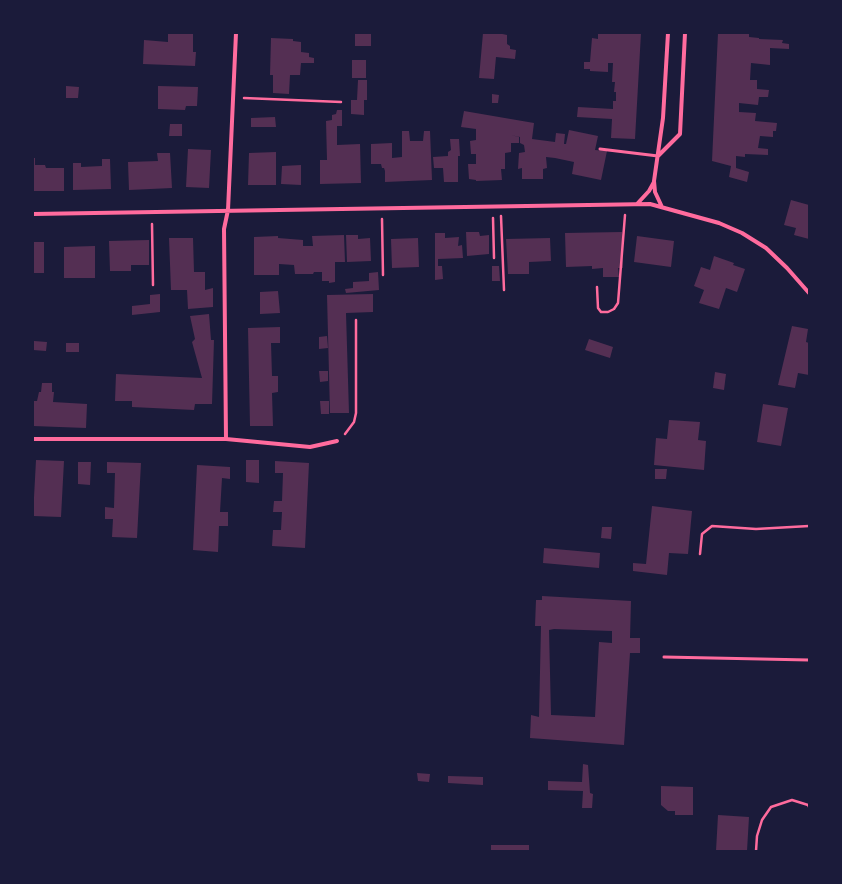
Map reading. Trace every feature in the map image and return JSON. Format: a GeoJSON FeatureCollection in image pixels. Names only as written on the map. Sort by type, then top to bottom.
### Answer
{"type":"FeatureCollection","features":[{"type":"Feature","properties":{"kind":"street"},"geometry":{"type":"LineString","coordinates":[[226,439],[224,229],[228,210],[236,33]]}},
{"type":"Feature","properties":{"kind":"street"},"geometry":{"type":"LineString","coordinates":[[662,207],[654,182],[663,118],[668,33]]}},
{"type":"Feature","properties":{"kind":"street"},"geometry":{"type":"LineString","coordinates":[[658,156],[680,134],[685,33]]}},
{"type":"Feature","properties":{"kind":"street"},"geometry":{"type":"LineString","coordinates":[[636,204],[649,191],[654,182]]}},
{"type":"Feature","properties":{"kind":"street"},"geometry":{"type":"LineString","coordinates":[[33,214],[650,204],[719,223],[742,233],[766,248],[787,268],[809,293]]}},
{"type":"Feature","properties":{"kind":"street"},"geometry":{"type":"LineString","coordinates":[[33,439],[226,439],[310,447],[337,441]]}},
{"type":"Feature","properties":{"kind":"lane"},"geometry":{"type":"LineString","coordinates":[[600,149],[658,156]]}},
{"type":"Feature","properties":{"kind":"lane"},"geometry":{"type":"LineString","coordinates":[[664,657],[809,660]]}},
{"type":"Feature","properties":{"kind":"path"},"geometry":{"type":"LineString","coordinates":[[233,97],[341,102]]}},
{"type":"Feature","properties":{"kind":"path"},"geometry":{"type":"LineString","coordinates":[[597,287],[598,308],[601,312],[608,312],[614,309],[618,303],[626,204]]}},
{"type":"Feature","properties":{"kind":"path"},"geometry":{"type":"LineString","coordinates":[[492,206],[494,258]]}},
{"type":"Feature","properties":{"kind":"path"},"geometry":{"type":"LineString","coordinates":[[500,206],[504,290]]}},
{"type":"Feature","properties":{"kind":"path"},"geometry":{"type":"LineString","coordinates":[[382,208],[383,275]]}},
{"type":"Feature","properties":{"kind":"path"},"geometry":{"type":"LineString","coordinates":[[152,211],[153,285]]}},
{"type":"Feature","properties":{"kind":"path"},"geometry":{"type":"LineString","coordinates":[[337,441],[345,434],[354,422],[356,413],[356,320]]}},
{"type":"Feature","properties":{"kind":"path"},"geometry":{"type":"LineString","coordinates":[[700,554],[702,534],[712,526],[756,529],[809,526]]}},
{"type":"Feature","properties":{"kind":"path"},"geometry":{"type":"LineString","coordinates":[[756,851],[757,836],[762,820],[771,807],[792,800],[808,805],[809,807]]}},
{"type":"Feature","properties":{"kind":"building"},"geometry":{"type":"Polygon","coordinates":[[[168,33],[193,33],[193,52],[196,52],[195,66],[143,64],[144,40],[168,42],[168,33]]]}},
{"type":"Feature","properties":{"kind":"building"},"geometry":{"type":"Polygon","coordinates":[[[355,33],[371,33],[371,46],[355,46],[355,33]]]}},
{"type":"Feature","properties":{"kind":"building"},"geometry":{"type":"Polygon","coordinates":[[[483,33],[498,33],[507,35],[507,44],[510,46],[510,49],[516,50],[515,59],[496,57],[494,79],[479,78],[483,33]]]}},
{"type":"Feature","properties":{"kind":"building"},"geometry":{"type":"Polygon","coordinates":[[[598,33],[641,33],[635,139],[611,138],[612,119],[577,117],[578,107],[613,109],[613,101],[616,101],[616,92],[614,92],[615,82],[612,82],[613,63],[608,63],[608,72],[590,71],[590,69],[584,69],[584,62],[590,62],[592,38],[598,39],[598,33]]]}},
{"type":"Feature","properties":{"kind":"building"},"geometry":{"type":"Polygon","coordinates":[[[718,33],[749,33],[749,37],[783,40],[782,43],[789,44],[789,49],[770,48],[770,65],[751,63],[750,80],[757,80],[757,89],[769,90],[768,97],[759,97],[758,105],[739,103],[739,112],[756,113],[755,121],[777,123],[776,131],[773,131],[773,137],[760,136],[758,148],[768,149],[768,155],[745,154],[745,157],[736,156],[736,168],[749,172],[747,182],[729,177],[731,166],[712,161],[718,33]]]}},
{"type":"Feature","properties":{"kind":"building"},"geometry":{"type":"Polygon","coordinates":[[[271,38],[293,39],[293,41],[301,42],[301,52],[309,53],[309,57],[314,58],[314,63],[301,63],[300,75],[290,75],[289,94],[273,93],[273,75],[270,75],[271,38]]]}},
{"type":"Feature","properties":{"kind":"building"},"geometry":{"type":"Polygon","coordinates":[[[352,60],[366,60],[366,78],[352,78],[352,60]]]}},
{"type":"Feature","properties":{"kind":"building"},"geometry":{"type":"Polygon","coordinates":[[[358,80],[367,80],[367,100],[364,100],[364,115],[351,114],[351,100],[357,100],[358,80]]]}},
{"type":"Feature","properties":{"kind":"building"},"geometry":{"type":"Polygon","coordinates":[[[66,86],[79,87],[78,98],[66,98],[66,86]]]}},
{"type":"Feature","properties":{"kind":"building"},"geometry":{"type":"Polygon","coordinates":[[[158,86],[198,87],[197,106],[186,106],[185,110],[158,109],[158,86]]]}},
{"type":"Feature","properties":{"kind":"building"},"geometry":{"type":"Polygon","coordinates":[[[492,94],[499,95],[498,103],[492,103],[492,94]]]}},
{"type":"Feature","properties":{"kind":"building"},"geometry":{"type":"Polygon","coordinates":[[[337,110],[342,110],[342,126],[337,126],[337,145],[360,144],[361,183],[320,184],[320,160],[327,160],[326,121],[332,120],[332,115],[336,114],[337,110]]]}},
{"type":"Feature","properties":{"kind":"building"},"geometry":{"type":"Polygon","coordinates":[[[464,111],[534,123],[532,139],[555,142],[556,133],[565,134],[564,144],[566,144],[569,130],[598,136],[595,150],[607,151],[601,180],[572,174],[574,162],[546,157],[547,168],[543,169],[543,179],[522,179],[522,168],[518,169],[519,153],[525,152],[524,145],[520,143],[520,137],[511,135],[519,137],[519,143],[511,143],[511,152],[505,153],[505,169],[501,169],[502,180],[476,181],[469,179],[468,164],[476,164],[476,154],[471,154],[470,141],[476,140],[476,129],[461,127],[464,111]]]}},
{"type":"Feature","properties":{"kind":"building"},"geometry":{"type":"Polygon","coordinates":[[[275,117],[276,127],[251,127],[251,118],[275,117]]]}},
{"type":"Feature","properties":{"kind":"building"},"geometry":{"type":"Polygon","coordinates":[[[170,124],[182,124],[182,136],[169,136],[170,124]]]}},
{"type":"Feature","properties":{"kind":"building"},"geometry":{"type":"Polygon","coordinates":[[[402,131],[409,131],[410,141],[423,141],[424,131],[430,131],[432,180],[385,182],[385,171],[381,164],[371,164],[371,144],[392,143],[392,158],[402,157],[402,131]]]}},
{"type":"Feature","properties":{"kind":"building"},"geometry":{"type":"Polygon","coordinates":[[[450,139],[459,139],[460,156],[458,156],[458,182],[444,182],[443,168],[434,168],[433,157],[448,156],[448,152],[451,150],[450,139]]]}},
{"type":"Feature","properties":{"kind":"building"},"geometry":{"type":"Polygon","coordinates":[[[188,149],[211,150],[209,188],[186,187],[188,149]]]}},
{"type":"Feature","properties":{"kind":"building"},"geometry":{"type":"Polygon","coordinates":[[[276,152],[276,185],[248,185],[249,153],[276,152]]]}},
{"type":"Feature","properties":{"kind":"building"},"geometry":{"type":"Polygon","coordinates":[[[157,153],[170,153],[172,188],[129,190],[128,162],[158,161],[157,153]]]}},
{"type":"Feature","properties":{"kind":"building"},"geometry":{"type":"Polygon","coordinates":[[[33,158],[35,158],[35,165],[45,165],[46,168],[64,168],[64,191],[33,191],[33,158]]]}},
{"type":"Feature","properties":{"kind":"building"},"geometry":{"type":"Polygon","coordinates":[[[102,159],[110,159],[111,189],[73,190],[73,163],[81,163],[81,167],[102,166],[102,159]]]}},
{"type":"Feature","properties":{"kind":"building"},"geometry":{"type":"Polygon","coordinates":[[[301,165],[301,185],[281,184],[282,166],[301,165]]]}},
{"type":"Feature","properties":{"kind":"building"},"geometry":{"type":"Polygon","coordinates":[[[791,200],[809,205],[809,239],[794,235],[796,228],[784,225],[791,200]]]}},
{"type":"Feature","properties":{"kind":"building"},"geometry":{"type":"Polygon","coordinates":[[[466,232],[479,232],[480,236],[489,235],[489,254],[467,256],[466,232]]]}},
{"type":"Feature","properties":{"kind":"building"},"geometry":{"type":"Polygon","coordinates":[[[622,232],[623,268],[618,268],[619,277],[603,277],[603,268],[592,269],[592,266],[566,267],[565,233],[622,232]]]}},
{"type":"Feature","properties":{"kind":"building"},"geometry":{"type":"Polygon","coordinates":[[[435,233],[445,233],[445,238],[459,237],[458,246],[462,245],[463,258],[438,259],[438,266],[442,266],[443,279],[435,280],[435,233]]]}},
{"type":"Feature","properties":{"kind":"building"},"geometry":{"type":"Polygon","coordinates":[[[344,235],[345,262],[335,262],[335,282],[329,283],[329,281],[322,281],[322,272],[314,272],[313,274],[295,274],[294,265],[279,264],[279,275],[254,275],[254,237],[278,236],[278,238],[303,240],[303,246],[313,246],[312,236],[344,235]]]}},
{"type":"Feature","properties":{"kind":"building"},"geometry":{"type":"Polygon","coordinates":[[[346,235],[358,235],[358,239],[370,238],[371,261],[347,262],[346,235]]]}},
{"type":"Feature","properties":{"kind":"building"},"geometry":{"type":"Polygon","coordinates":[[[637,236],[674,241],[671,267],[634,262],[637,236]]]}},
{"type":"Feature","properties":{"kind":"building"},"geometry":{"type":"Polygon","coordinates":[[[169,238],[193,238],[194,272],[205,272],[205,290],[213,288],[213,307],[188,309],[187,290],[171,290],[169,238]]]}},
{"type":"Feature","properties":{"kind":"building"},"geometry":{"type":"Polygon","coordinates":[[[418,238],[419,267],[392,268],[391,239],[418,238]]]}},
{"type":"Feature","properties":{"kind":"building"},"geometry":{"type":"Polygon","coordinates":[[[550,238],[551,261],[529,262],[529,274],[508,274],[506,239],[550,238]]]}},
{"type":"Feature","properties":{"kind":"building"},"geometry":{"type":"Polygon","coordinates":[[[149,240],[149,265],[131,265],[131,271],[110,271],[109,241],[149,240]]]}},
{"type":"Feature","properties":{"kind":"building"},"geometry":{"type":"Polygon","coordinates":[[[33,242],[44,242],[44,273],[33,273],[33,242]]]}},
{"type":"Feature","properties":{"kind":"building"},"geometry":{"type":"Polygon","coordinates":[[[95,246],[95,278],[64,278],[64,247],[95,246]]]}},
{"type":"Feature","properties":{"kind":"building"},"geometry":{"type":"Polygon","coordinates":[[[714,256],[734,263],[733,265],[745,269],[737,292],[726,288],[719,309],[699,303],[704,290],[694,286],[701,267],[710,270],[714,256]]]}},
{"type":"Feature","properties":{"kind":"building"},"geometry":{"type":"Polygon","coordinates":[[[492,266],[499,266],[500,281],[492,281],[492,266]]]}},
{"type":"Feature","properties":{"kind":"building"},"geometry":{"type":"Polygon","coordinates":[[[378,272],[379,290],[346,293],[345,289],[353,288],[353,282],[369,281],[369,273],[378,272]]]}},
{"type":"Feature","properties":{"kind":"building"},"geometry":{"type":"Polygon","coordinates":[[[278,291],[280,313],[260,314],[260,292],[278,291]]]}},
{"type":"Feature","properties":{"kind":"building"},"geometry":{"type":"Polygon","coordinates":[[[160,294],[160,312],[132,315],[132,306],[150,304],[150,295],[160,294]]]}},
{"type":"Feature","properties":{"kind":"building"},"geometry":{"type":"Polygon","coordinates":[[[373,294],[373,312],[346,313],[349,413],[330,413],[327,295],[373,294]]]}},
{"type":"Feature","properties":{"kind":"building"},"geometry":{"type":"Polygon","coordinates":[[[209,314],[211,340],[214,340],[212,404],[195,404],[194,410],[132,407],[132,401],[115,401],[116,374],[202,378],[192,342],[195,339],[190,316],[209,314]]]}},
{"type":"Feature","properties":{"kind":"building"},"geometry":{"type":"Polygon","coordinates":[[[792,326],[808,329],[806,342],[809,343],[809,375],[798,373],[795,388],[778,385],[792,326]]]}},
{"type":"Feature","properties":{"kind":"building"},"geometry":{"type":"Polygon","coordinates":[[[280,327],[280,343],[271,343],[272,376],[278,376],[278,392],[272,393],[273,426],[250,426],[248,328],[280,327]]]}},
{"type":"Feature","properties":{"kind":"building"},"geometry":{"type":"Polygon","coordinates":[[[327,336],[328,348],[319,349],[319,337],[327,336]]]}},
{"type":"Feature","properties":{"kind":"building"},"geometry":{"type":"Polygon","coordinates":[[[589,339],[613,347],[610,358],[585,350],[589,339]]]}},
{"type":"Feature","properties":{"kind":"building"},"geometry":{"type":"Polygon","coordinates":[[[34,341],[47,342],[46,351],[33,350],[34,341]]]}},
{"type":"Feature","properties":{"kind":"building"},"geometry":{"type":"Polygon","coordinates":[[[66,343],[79,343],[79,352],[66,352],[66,343]]]}},
{"type":"Feature","properties":{"kind":"building"},"geometry":{"type":"Polygon","coordinates":[[[319,371],[328,371],[328,381],[320,382],[319,371]]]}},
{"type":"Feature","properties":{"kind":"building"},"geometry":{"type":"Polygon","coordinates":[[[715,372],[726,374],[724,390],[713,388],[715,372]]]}},
{"type":"Feature","properties":{"kind":"building"},"geometry":{"type":"Polygon","coordinates":[[[42,383],[52,383],[52,392],[54,392],[53,402],[87,404],[86,428],[33,426],[33,401],[37,401],[39,392],[41,392],[42,383]]]}},
{"type":"Feature","properties":{"kind":"building"},"geometry":{"type":"Polygon","coordinates":[[[320,401],[329,401],[329,414],[321,414],[320,401]]]}},
{"type":"Feature","properties":{"kind":"building"},"geometry":{"type":"Polygon","coordinates":[[[763,404],[788,408],[781,446],[757,442],[763,404]]]}},
{"type":"Feature","properties":{"kind":"building"},"geometry":{"type":"Polygon","coordinates":[[[669,420],[700,422],[698,440],[706,441],[704,470],[654,465],[656,438],[667,439],[669,420]]]}},
{"type":"Feature","properties":{"kind":"building"},"geometry":{"type":"Polygon","coordinates":[[[36,460],[64,461],[61,517],[33,516],[36,460]]]}},
{"type":"Feature","properties":{"kind":"building"},"geometry":{"type":"Polygon","coordinates":[[[246,460],[259,460],[259,483],[246,482],[246,460]]]}},
{"type":"Feature","properties":{"kind":"building"},"geometry":{"type":"Polygon","coordinates":[[[275,461],[309,463],[305,548],[272,546],[273,530],[281,530],[282,512],[273,512],[274,501],[282,501],[283,473],[275,473],[275,461]]]}},
{"type":"Feature","properties":{"kind":"building"},"geometry":{"type":"Polygon","coordinates":[[[78,462],[91,462],[90,485],[78,484],[78,462]]]}},
{"type":"Feature","properties":{"kind":"building"},"geometry":{"type":"Polygon","coordinates":[[[107,462],[141,463],[137,538],[112,537],[113,519],[105,519],[105,507],[114,508],[115,473],[107,473],[107,462]]]}},
{"type":"Feature","properties":{"kind":"building"},"geometry":{"type":"Polygon","coordinates":[[[197,465],[230,467],[230,479],[222,478],[220,512],[228,512],[228,526],[219,526],[218,552],[193,550],[197,465]]]}},
{"type":"Feature","properties":{"kind":"building"},"geometry":{"type":"Polygon","coordinates":[[[655,469],[667,469],[666,479],[655,479],[655,469]]]}},
{"type":"Feature","properties":{"kind":"building"},"geometry":{"type":"Polygon","coordinates":[[[652,506],[692,511],[688,554],[669,553],[667,575],[633,571],[633,563],[646,564],[652,506]]]}},
{"type":"Feature","properties":{"kind":"building"},"geometry":{"type":"Polygon","coordinates":[[[602,527],[612,527],[611,539],[601,538],[602,527]]]}},
{"type":"Feature","properties":{"kind":"building"},"geometry":{"type":"Polygon","coordinates":[[[544,548],[600,553],[599,568],[543,563],[544,548]]]}},
{"type":"Feature","properties":{"kind":"building"},"geometry":{"type":"Polygon","coordinates":[[[542,596],[631,601],[630,638],[640,638],[640,653],[630,653],[624,745],[530,738],[531,715],[539,717],[541,626],[535,626],[536,600],[542,600],[542,596]],[[549,630],[551,715],[595,717],[599,642],[612,643],[612,631],[549,630]]]}},
{"type":"Feature","properties":{"kind":"building"},"geometry":{"type":"Polygon","coordinates":[[[583,764],[588,765],[590,793],[593,794],[592,808],[582,808],[583,791],[548,790],[548,781],[582,782],[583,764]]]}},
{"type":"Feature","properties":{"kind":"building"},"geometry":{"type":"Polygon","coordinates":[[[417,773],[430,774],[429,782],[418,781],[417,773]]]}},
{"type":"Feature","properties":{"kind":"building"},"geometry":{"type":"Polygon","coordinates":[[[448,776],[483,777],[483,785],[448,783],[448,776]]]}},
{"type":"Feature","properties":{"kind":"building"},"geometry":{"type":"Polygon","coordinates":[[[661,786],[693,787],[693,815],[675,815],[675,811],[668,811],[661,805],[661,786]]]}},
{"type":"Feature","properties":{"kind":"building"},"geometry":{"type":"Polygon","coordinates":[[[718,815],[749,817],[747,851],[716,851],[718,815]]]}},
{"type":"Feature","properties":{"kind":"building"},"geometry":{"type":"Polygon","coordinates":[[[491,845],[529,845],[529,851],[491,851],[491,845]]]}}]}
